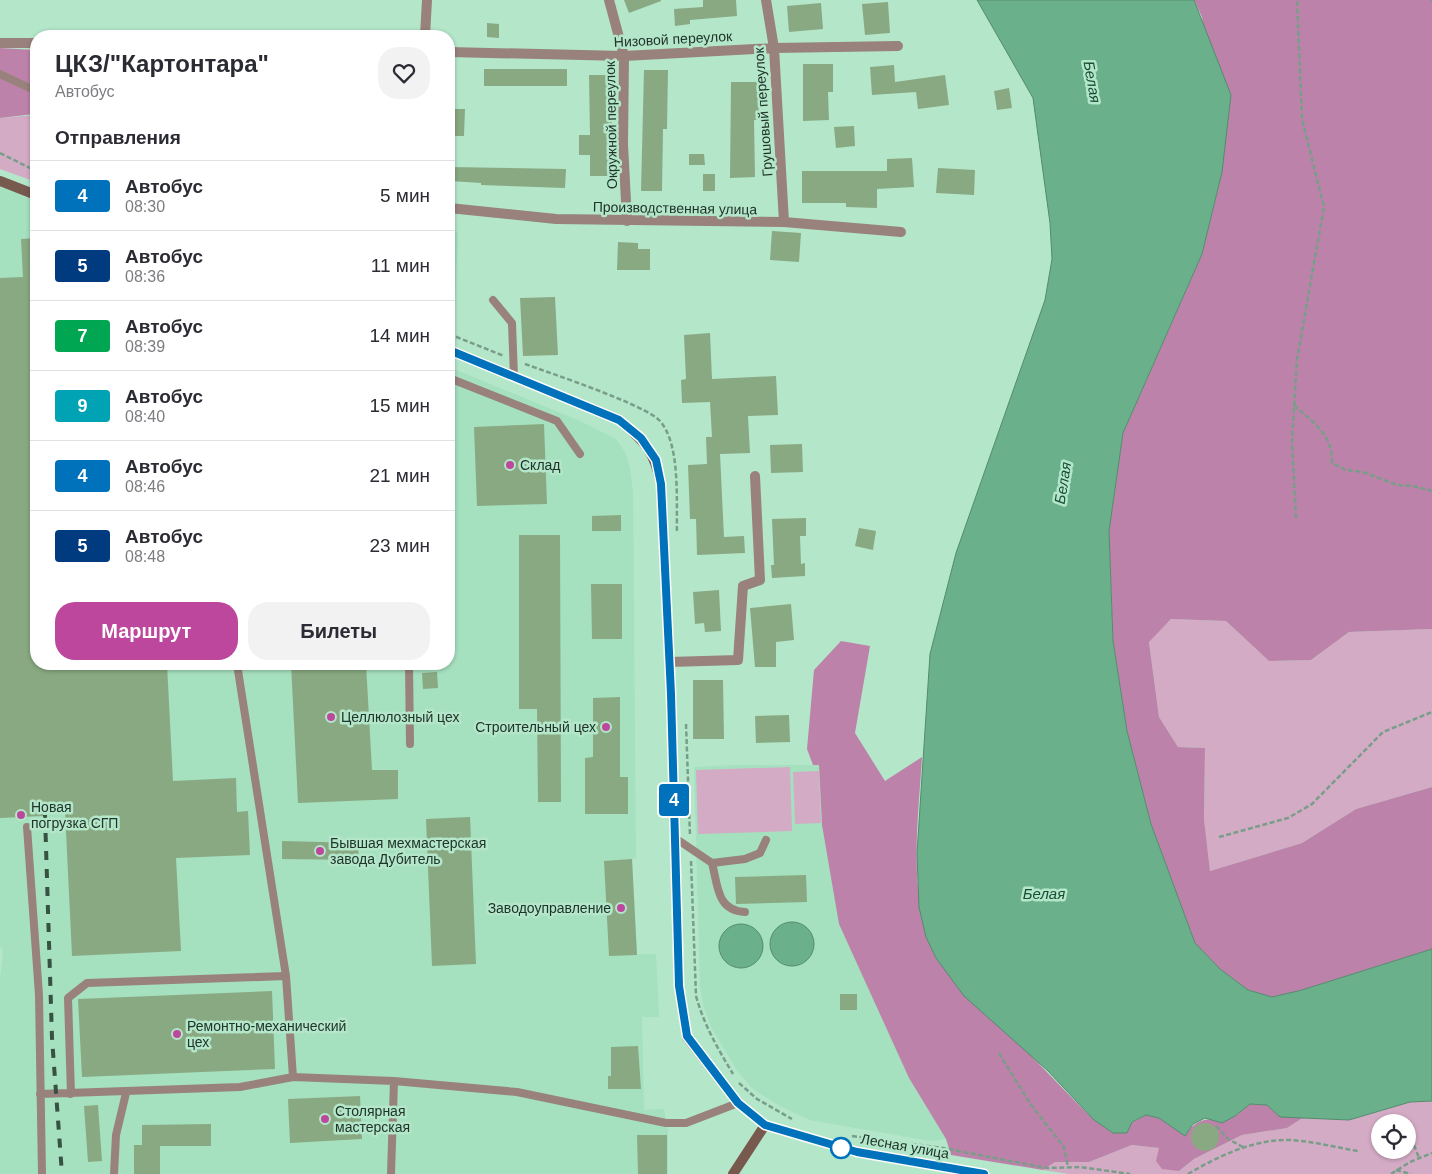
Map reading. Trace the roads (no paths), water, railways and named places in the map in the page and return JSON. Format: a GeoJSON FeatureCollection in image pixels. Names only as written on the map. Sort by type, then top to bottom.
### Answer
{"type":"FeatureCollection","features":[{"type":"Feature","properties":{"kind":"main road"},"geometry":{"type":"LineString","coordinates":[[0,181],[30,193]]}},
{"type":"Feature","properties":{"kind":"main road"},"geometry":{"type":"LineString","coordinates":[[455,352],[619,420],[641,438],[656,460],[661,484],[669,662],[679,986],[687,1036],[738,1103],[765,1125],[733,1174]]}},
{"type":"Feature","properties":{"kind":"main road","name":"Лесная улица"},"geometry":{"type":"LineString","coordinates":[[765,1125],[857,1152],[984,1174]]}},
{"type":"Feature","properties":{"kind":"street"},"geometry":{"type":"LineString","coordinates":[[425,30],[427,0]]}},
{"type":"Feature","properties":{"kind":"street","name":"Окружной переулок"},"geometry":{"type":"LineString","coordinates":[[609,0],[624,56],[623,144],[627,221]]}},
{"type":"Feature","properties":{"kind":"street","name":"Грушовый переулок"},"geometry":{"type":"LineString","coordinates":[[766,0],[774,48],[784,222]]}},
{"type":"Feature","properties":{"kind":"street"},"geometry":{"type":"LineString","coordinates":[[0,43],[30,43]]}},
{"type":"Feature","properties":{"kind":"street","name":"Низовой переулок"},"geometry":{"type":"LineString","coordinates":[[455,52],[624,56],[774,48],[898,46]]}},
{"type":"Feature","properties":{"kind":"street","name":"Производственная улица"},"geometry":{"type":"LineString","coordinates":[[455,209],[556,219],[784,222],[901,232]]}},
{"type":"Feature","properties":{"kind":"street"},"geometry":{"type":"LineString","coordinates":[[669,662],[738,660],[743,586],[760,580],[755,476]]}},
{"type":"Feature","properties":{"kind":"lane"},"geometry":{"type":"LineString","coordinates":[[0,74],[30,88]]}},
{"type":"Feature","properties":{"kind":"lane"},"geometry":{"type":"LineString","coordinates":[[493,300],[512,323],[514,377]]}},
{"type":"Feature","properties":{"kind":"lane"},"geometry":{"type":"LineString","coordinates":[[455,380],[557,420],[580,454]]}},
{"type":"Feature","properties":{"kind":"lane"},"geometry":{"type":"LineString","coordinates":[[237,670],[286,976],[293,1077]]}},
{"type":"Feature","properties":{"kind":"lane"},"geometry":{"type":"LineString","coordinates":[[409,670],[410,744]]}},
{"type":"Feature","properties":{"kind":"lane"},"geometry":{"type":"LineString","coordinates":[[27,827],[39,995],[42,1174]]}},
{"type":"Feature","properties":{"kind":"lane"},"geometry":{"type":"LineString","coordinates":[[675,838],[712,863],[723,903],[728,909],[746,912]]}},
{"type":"Feature","properties":{"kind":"lane"},"geometry":{"type":"LineString","coordinates":[[712,863],[745,859],[760,853],[766,840]]}},
{"type":"Feature","properties":{"kind":"lane"},"geometry":{"type":"LineString","coordinates":[[71,1094],[68,998],[87,983],[286,976]]}},
{"type":"Feature","properties":{"kind":"lane"},"geometry":{"type":"LineString","coordinates":[[40,1094],[126,1093],[240,1087],[293,1077],[394,1081],[517,1092],[666,1123],[686,1123],[738,1103]]}},
{"type":"Feature","properties":{"kind":"lane"},"geometry":{"type":"LineString","coordinates":[[391,1174],[394,1081]]}},
{"type":"Feature","properties":{"kind":"lane"},"geometry":{"type":"LineString","coordinates":[[114,1174],[116,1135],[126,1093]]}},
{"type":"Feature","properties":{"kind":"water","name":"Белая"},"geometry":{"type":"Polygon","coordinates":[[[977,0],[1194,0],[1231,95],[1222,172],[1202,254],[1123,433],[1109,531],[1113,641],[1127,731],[1151,824],[1195,943],[1220,969],[1248,990],[1272,997],[1302,990],[1432,949],[1432,1101],[1410,1102],[1349,1120],[1280,1117],[1267,1105],[1250,1104],[1235,1116],[1222,1123],[1205,1118],[1193,1124],[1185,1136],[1159,1118],[1146,1115],[1132,1122],[1127,1133],[1113,1133],[1094,1120],[1048,1071],[964,996],[936,958],[926,937],[919,907],[917,853],[930,654],[956,553],[1045,300],[1052,259],[1050,223],[1033,98],[977,0]]]}},
{"type":"Feature","properties":{"kind":"water"},"geometry":{"type":"Polygon","coordinates":[[[788,922],[796,922],[808,928],[814,944],[808,960],[796,966],[788,966],[776,960],[770,948],[770,940],[776,928],[788,922]]]}},
{"type":"Feature","properties":{"kind":"water"},"geometry":{"type":"Polygon","coordinates":[[[737,924],[745,924],[757,930],[763,946],[757,962],[745,968],[737,968],[725,962],[719,950],[719,942],[725,930],[737,924]]]}},
{"type":"Feature","properties":{"kind":"railway"},"geometry":{"type":"LineString","coordinates":[[45,815],[52,1038],[62,1174]]}},
{"type":"Feature","properties":{"kind":"place","name":"Склад"},"geometry":{"type":"Point","coordinates":[510,465]}},
{"type":"Feature","properties":{"kind":"place","name":"Целлюлозный цех"},"geometry":{"type":"Point","coordinates":[331,717]}},
{"type":"Feature","properties":{"kind":"place","name":"Строительный цех"},"geometry":{"type":"Point","coordinates":[606,727]}},
{"type":"Feature","properties":{"kind":"place","name":"Новая погрузка СГП"},"geometry":{"type":"Point","coordinates":[21,815]}},
{"type":"Feature","properties":{"kind":"place","name":"Бывшая мехмастерская завода Дубитель"},"geometry":{"type":"Point","coordinates":[320,851]}},
{"type":"Feature","properties":{"kind":"place","name":"Заводоуправление"},"geometry":{"type":"Point","coordinates":[621,908]}},
{"type":"Feature","properties":{"kind":"place","name":"Ремонтно-механический цех"},"geometry":{"type":"Point","coordinates":[177,1034]}},
{"type":"Feature","properties":{"kind":"place","name":"Столярная мастерская"},"geometry":{"type":"Point","coordinates":[325,1119]}}]}
